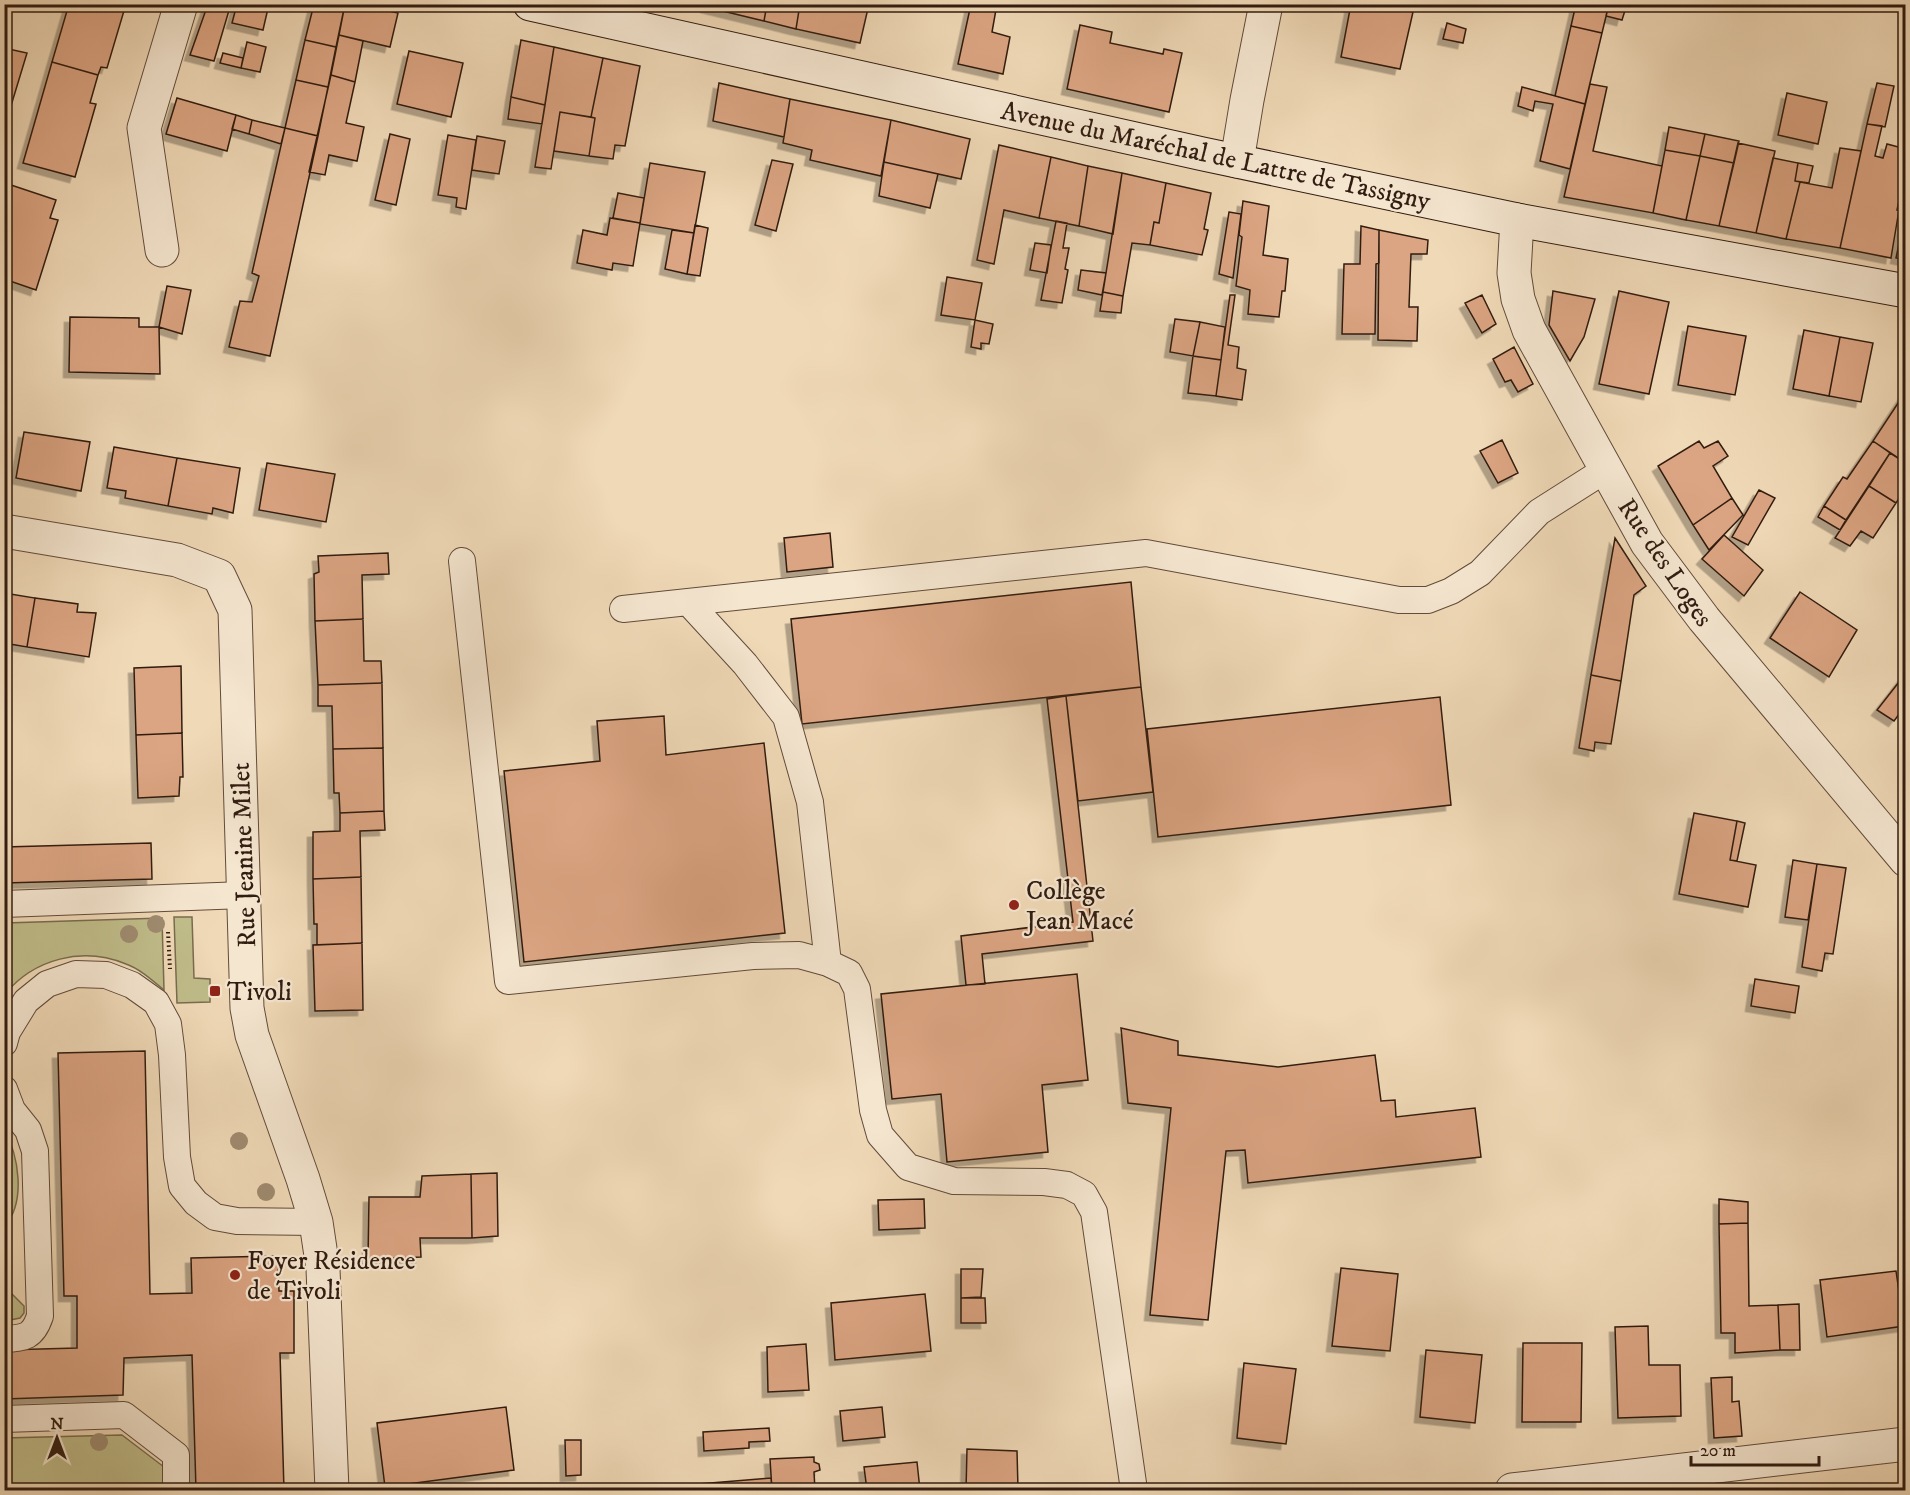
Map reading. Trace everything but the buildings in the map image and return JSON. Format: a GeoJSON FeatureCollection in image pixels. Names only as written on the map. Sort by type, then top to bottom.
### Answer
{"type":"FeatureCollection","features":[{"type":"Feature","properties":{"kind":"street"},"geometry":{"type":"LineString","coordinates":[[162,250],[144,128],[182,4]]}},
{"type":"Feature","properties":{"kind":"street","name":"Avenue du Maréchal de Lattre de Tassigny"},"geometry":{"type":"LineString","coordinates":[[530,4],[1237,161],[1517,220],[1905,291]]}},
{"type":"Feature","properties":{"kind":"street"},"geometry":{"type":"LineString","coordinates":[[1237,161],[1266,4]]}},
{"type":"Feature","properties":{"kind":"street","name":"Rue des Loges"},"geometry":{"type":"LineString","coordinates":[[1517,220],[1514,273],[1518,299],[1529,330],[1647,543],[1704,620],[1905,860]]}},
{"type":"Feature","properties":{"kind":"street","name":"Rue Jeanine Milet"},"geometry":{"type":"LineString","coordinates":[[4,531],[177,560],[219,576],[235,610],[247,1008],[252,1035],[316,1222],[323,1269],[332,1491]]}},
{"type":"Feature","properties":{"kind":"street"},"geometry":{"type":"LineString","coordinates":[[1512,1491],[1610,1484],[1905,1444]]}},
{"type":"Feature","properties":{"kind":"lane"},"geometry":{"type":"LineString","coordinates":[[623,609],[1146,553],[1399,600],[1428,600],[1451,591],[1480,573],[1539,512],[1605,470]]}},
{"type":"Feature","properties":{"kind":"lane"},"geometry":{"type":"LineString","coordinates":[[462,561],[508,981],[753,956],[799,955],[828,963],[849,973],[857,988],[873,1110],[880,1135],[908,1167],[954,1181],[1044,1182],[1067,1185],[1084,1194],[1094,1212],[1134,1491]]}},
{"type":"Feature","properties":{"kind":"lane"},"geometry":{"type":"LineString","coordinates":[[688,602],[746,664],[786,717],[810,802],[828,963]]}},
{"type":"Feature","properties":{"kind":"lane"},"geometry":{"type":"LineString","coordinates":[[4,904],[244,895]]}},
{"type":"Feature","properties":{"kind":"lane"},"geometry":{"type":"LineString","coordinates":[[4,1043],[7,1032],[26,1001],[47,984],[76,974],[106,975],[132,985],[156,1002],[168,1024],[172,1055],[177,1157],[182,1186],[196,1203],[215,1216],[237,1221],[316,1222]]}},
{"type":"Feature","properties":{"kind":"lane"},"geometry":{"type":"LineString","coordinates":[[4,1089],[12,1110],[28,1130],[35,1151],[40,1316],[36,1328],[23,1338],[4,1339]]}},
{"type":"Feature","properties":{"kind":"lane"},"geometry":{"type":"LineString","coordinates":[[4,1419],[124,1415],[176,1455],[176,1491]]}},
{"type":"Feature","properties":{"kind":"path"},"geometry":{"type":"LineString","coordinates":[[167,898],[171,999],[168,1024]]}},
{"type":"Feature","properties":{"kind":"shaded area"},"geometry":{"type":"Polygon","coordinates":[[[174,917],[192,917],[194,978],[210,979],[210,1002],[177,1003],[174,917]]]}},
{"type":"Feature","properties":{"kind":"shaded area"},"geometry":{"type":"Polygon","coordinates":[[[162,918],[164,990],[141,972],[126,964],[93,956],[76,956],[44,964],[17,982],[5,994],[5,923],[162,918]]]}},
{"type":"Feature","properties":{"kind":"shaded area"},"geometry":{"type":"Polygon","coordinates":[[[4,1129],[13,1152],[18,1178],[16,1204],[5,1226],[4,1129]]]}},
{"type":"Feature","properties":{"kind":"shaded area"},"geometry":{"type":"Polygon","coordinates":[[[5,1287],[24,1306],[24,1313],[20,1318],[5,1321],[5,1287]]]}},
{"type":"Feature","properties":{"kind":"shaded area"},"geometry":{"type":"Polygon","coordinates":[[[122,1435],[164,1467],[164,1490],[5,1490],[4,1438],[122,1435]]]}},
{"type":"Feature","properties":{"kind":"place","name":"Collège Jean Macé"},"geometry":{"type":"Point","coordinates":[1014,905]}},
{"type":"Feature","properties":{"kind":"place","name":"Tivoli"},"geometry":{"type":"Point","coordinates":[215,991]}},
{"type":"Feature","properties":{"kind":"place","name":"Foyer Résidence de Tivoli"},"geometry":{"type":"Point","coordinates":[235,1275]}}]}
